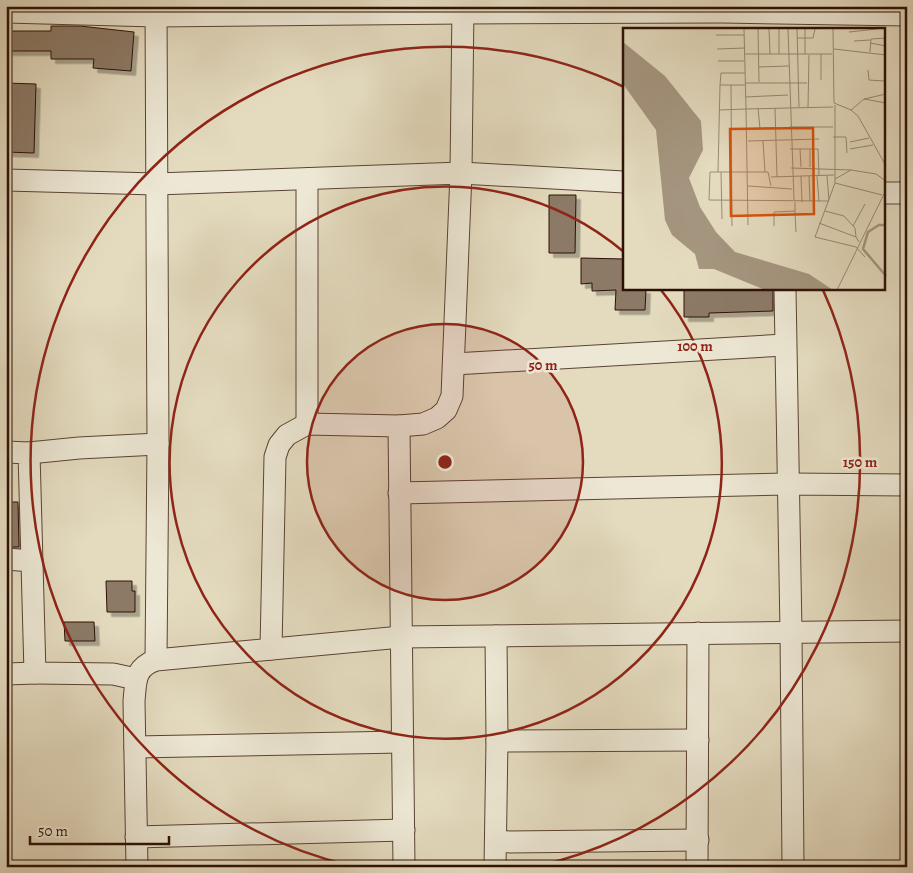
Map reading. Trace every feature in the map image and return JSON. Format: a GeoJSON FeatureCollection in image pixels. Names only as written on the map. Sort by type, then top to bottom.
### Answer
{"type":"FeatureCollection","features":[{"type":"Feature","properties":{"kind":"street"},"geometry":{"type":"LineString","coordinates":[[271,649],[275,457],[279,445],[287,435],[307,424],[398,426],[423,424],[437,418],[446,410],[452,396],[461,173],[463,9]]}},
{"type":"Feature","properties":{"kind":"street"},"geometry":{"type":"LineString","coordinates":[[6,12],[463,9],[907,15]]}},
{"type":"Feature","properties":{"kind":"street"},"geometry":{"type":"LineString","coordinates":[[156,11],[158,444],[156,660]]}},
{"type":"Feature","properties":{"kind":"street"},"geometry":{"type":"LineString","coordinates":[[6,180],[156,184],[461,173],[623,182]]}},
{"type":"Feature","properties":{"kind":"street"},"geometry":{"type":"LineString","coordinates":[[307,179],[307,424]]}},
{"type":"Feature","properties":{"kind":"street"},"geometry":{"type":"LineString","coordinates":[[886,193],[907,193]]}},
{"type":"Feature","properties":{"kind":"street"},"geometry":{"type":"LineString","coordinates":[[785,290],[793,867]]}},
{"type":"Feature","properties":{"kind":"street"},"geometry":{"type":"LineString","coordinates":[[454,364],[785,345]]}},
{"type":"Feature","properties":{"kind":"street"},"geometry":{"type":"LineString","coordinates":[[398,426],[404,867]]}},
{"type":"Feature","properties":{"kind":"street"},"geometry":{"type":"LineString","coordinates":[[6,452],[29,454],[79,448],[158,444]]}},
{"type":"Feature","properties":{"kind":"street"},"geometry":{"type":"LineString","coordinates":[[29,454],[35,673]]}},
{"type":"Feature","properties":{"kind":"street"},"geometry":{"type":"LineString","coordinates":[[399,493],[788,484],[907,485]]}},
{"type":"Feature","properties":{"kind":"street"},"geometry":{"type":"LineString","coordinates":[[6,559],[32,560]]}},
{"type":"Feature","properties":{"kind":"street"},"geometry":{"type":"LineString","coordinates":[[137,867],[134,701],[136,679],[140,670],[146,664],[156,660],[401,637],[907,631]]}},
{"type":"Feature","properties":{"kind":"street"},"geometry":{"type":"LineString","coordinates":[[697,867],[698,633]]}},
{"type":"Feature","properties":{"kind":"street"},"geometry":{"type":"LineString","coordinates":[[496,636],[496,867]]}},
{"type":"Feature","properties":{"kind":"street"},"geometry":{"type":"LineString","coordinates":[[6,674],[113,674],[136,679]]}},
{"type":"Feature","properties":{"kind":"street"},"geometry":{"type":"LineString","coordinates":[[497,741],[698,740]]}},
{"type":"Feature","properties":{"kind":"street"},"geometry":{"type":"LineString","coordinates":[[135,747],[402,742]]}},
{"type":"Feature","properties":{"kind":"street"},"geometry":{"type":"LineString","coordinates":[[136,837],[404,830]]}},
{"type":"Feature","properties":{"kind":"street"},"geometry":{"type":"LineString","coordinates":[[496,842],[698,840]]}},
{"type":"Feature","properties":{"kind":"building"},"geometry":{"type":"Polygon","coordinates":[[[51,26],[80,26],[134,32],[131,71],[93,68],[94,59],[51,59],[51,51],[6,51],[6,31],[51,31],[51,26]]]}},
{"type":"Feature","properties":{"kind":"building"},"geometry":{"type":"Polygon","coordinates":[[[6,83],[36,84],[34,153],[6,152],[6,83]]]}},
{"type":"Feature","properties":{"kind":"building"},"geometry":{"type":"Polygon","coordinates":[[[549,195],[576,195],[575,253],[549,253],[549,195]]]}},
{"type":"Feature","properties":{"kind":"building"},"geometry":{"type":"Polygon","coordinates":[[[581,258],[623,259],[623,290],[646,290],[645,310],[615,310],[616,290],[592,291],[592,283],[581,284],[581,258]]]}},
{"type":"Feature","properties":{"kind":"building"},"geometry":{"type":"Polygon","coordinates":[[[684,290],[773,290],[773,311],[709,313],[709,317],[684,317],[684,290]]]}},
{"type":"Feature","properties":{"kind":"building"},"geometry":{"type":"Polygon","coordinates":[[[6,502],[18,502],[19,547],[6,547],[6,502]]]}},
{"type":"Feature","properties":{"kind":"building"},"geometry":{"type":"Polygon","coordinates":[[[106,581],[132,581],[132,591],[135,591],[135,612],[107,612],[106,581]]]}},
{"type":"Feature","properties":{"kind":"building"},"geometry":{"type":"Polygon","coordinates":[[[64,622],[94,622],[95,641],[65,641],[64,622]]]}}]}
